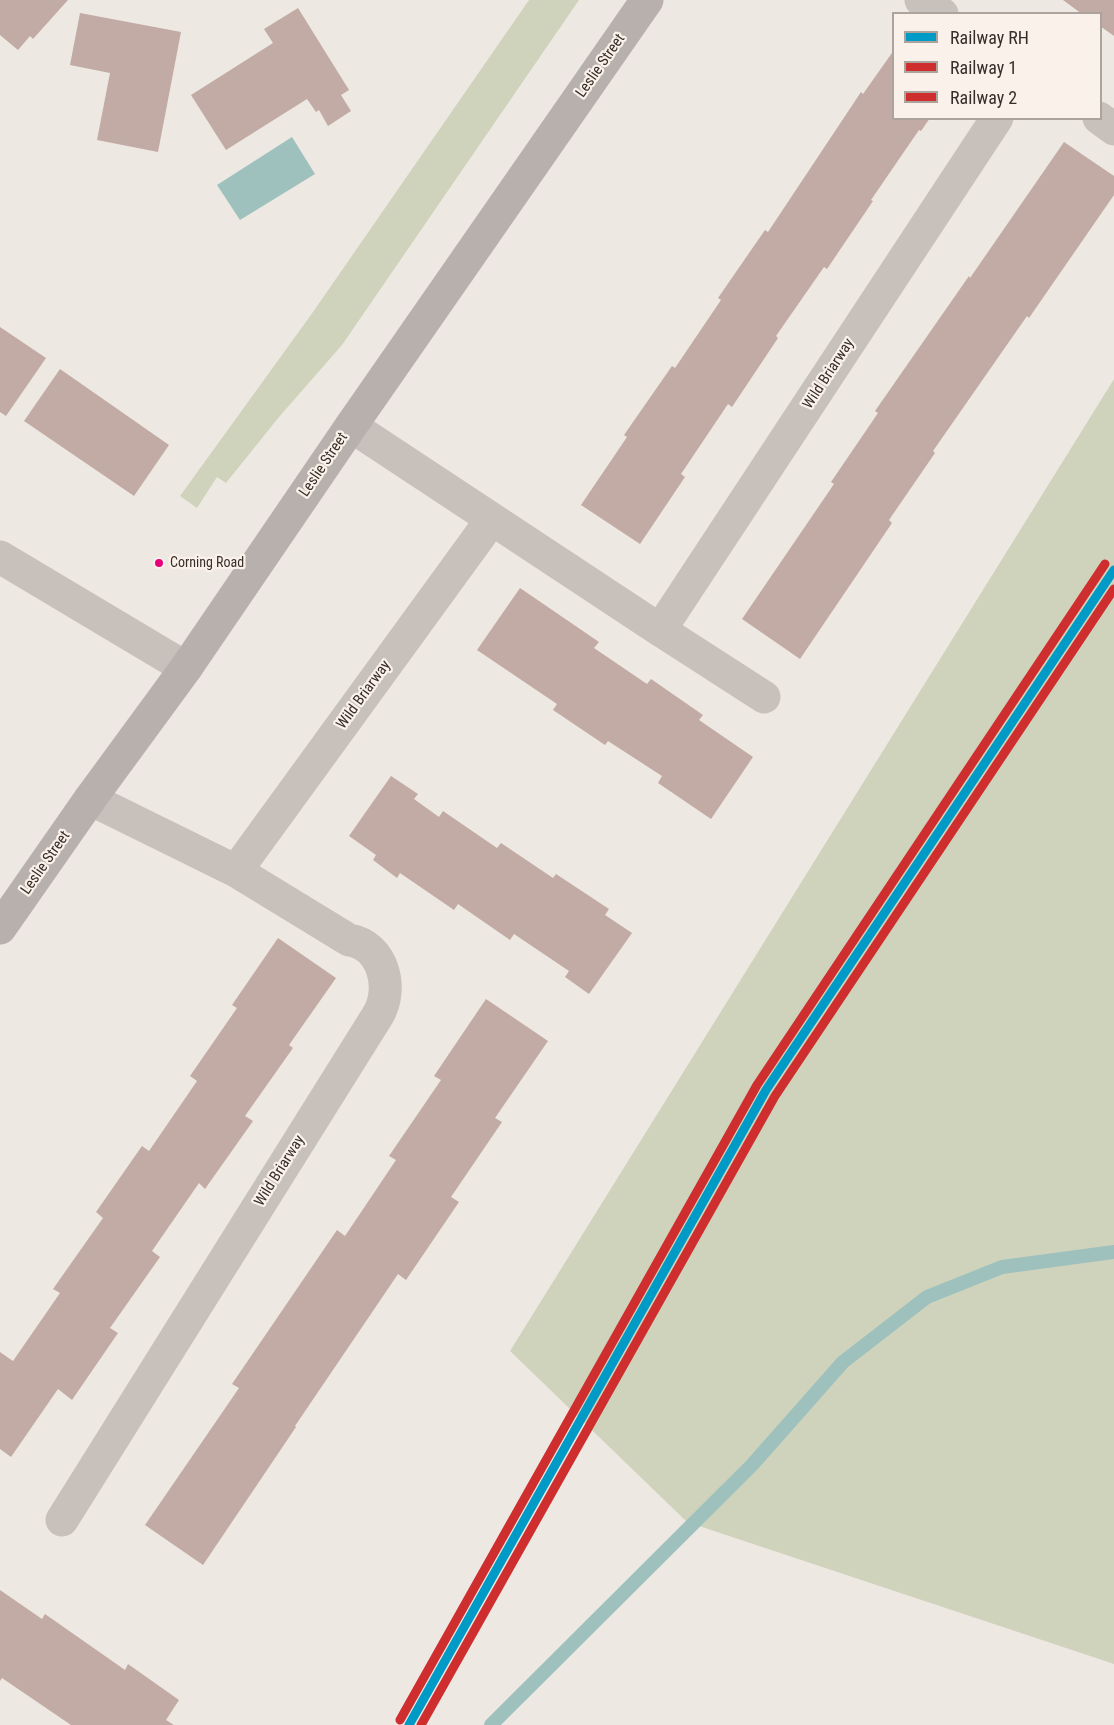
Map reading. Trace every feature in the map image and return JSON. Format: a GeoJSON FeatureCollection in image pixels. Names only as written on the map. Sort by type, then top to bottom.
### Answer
{"type":"FeatureCollection","features":[{"type":"Feature","properties":{"kind":"main road","name":"Leslie Street"},"geometry":{"type":"LineString","coordinates":[[0,928],[90,799],[186,668],[647,0]]}},
{"type":"Feature","properties":{"kind":"street"},"geometry":{"type":"LineString","coordinates":[[921,0],[939,12]]}},
{"type":"Feature","properties":{"kind":"street","name":"Wild Briarway"},"geometry":{"type":"LineString","coordinates":[[660,630],[996,120]]}},
{"type":"Feature","properties":{"kind":"street"},"geometry":{"type":"LineString","coordinates":[[1102,120],[1114,129]]}},
{"type":"Feature","properties":{"kind":"street"},"geometry":{"type":"LineString","coordinates":[[351,426],[764,697]]}},
{"type":"Feature","properties":{"kind":"street","name":"Wild Briarway"},"geometry":{"type":"LineString","coordinates":[[236,871],[492,519]]}},
{"type":"Feature","properties":{"kind":"street"},"geometry":{"type":"LineString","coordinates":[[0,557],[186,668]]}},
{"type":"Feature","properties":{"kind":"street","name":"Wild Briarway"},"geometry":{"type":"LineString","coordinates":[[62,1520],[378,1015],[384,1001],[385,977],[380,963],[363,945],[349,940],[236,871],[90,799]]}},
{"type":"Feature","properties":{"kind":"green space"},"geometry":{"type":"Polygon","coordinates":[[[529,0],[579,0],[342,345],[279,417],[226,483],[217,477],[197,508],[180,496],[313,312],[529,0]]]}},
{"type":"Feature","properties":{"kind":"green space"},"geometry":{"type":"Polygon","coordinates":[[[1114,379],[1114,1664],[687,1522],[510,1351],[1114,379]]]}},
{"type":"Feature","properties":{"kind":"water"},"geometry":{"type":"Polygon","coordinates":[[[292,137],[315,174],[240,220],[217,185],[292,137]]]}},
{"type":"Feature","properties":{"kind":"building"},"geometry":{"type":"Polygon","coordinates":[[[0,0],[68,0],[33,39],[30,36],[18,50],[0,35],[0,0]]]}},
{"type":"Feature","properties":{"kind":"building"},"geometry":{"type":"Polygon","coordinates":[[[1063,0],[1114,0],[1114,36],[1102,27],[1102,12],[1079,12],[1063,0]]]}},
{"type":"Feature","properties":{"kind":"building"},"geometry":{"type":"Polygon","coordinates":[[[298,8],[349,90],[341,95],[351,111],[328,126],[319,110],[316,112],[307,99],[226,150],[191,95],[273,43],[264,29],[298,8]]]}},
{"type":"Feature","properties":{"kind":"building"},"geometry":{"type":"Polygon","coordinates":[[[80,13],[181,32],[158,152],[97,140],[110,73],[70,65],[80,13]]]}},
{"type":"Feature","properties":{"kind":"building"},"geometry":{"type":"Polygon","coordinates":[[[892,53],[892,120],[929,120],[921,131],[919,130],[871,200],[873,201],[827,269],[824,267],[776,336],[778,338],[732,407],[728,404],[681,474],[685,477],[640,544],[581,505],[627,437],[624,435],[672,366],[675,368],[721,300],[718,298],[765,230],[768,232],[861,92],[863,94],[892,53]]]}},
{"type":"Feature","properties":{"kind":"building"},"geometry":{"type":"Polygon","coordinates":[[[1064,142],[1114,176],[1114,195],[933,451],[935,453],[889,520],[892,523],[800,659],[742,619],[834,484],[831,482],[878,413],[875,411],[1064,142]]]}},
{"type":"Feature","properties":{"kind":"building"},"geometry":{"type":"Polygon","coordinates":[[[0,327],[46,358],[6,416],[0,412],[0,327]]]}},
{"type":"Feature","properties":{"kind":"building"},"geometry":{"type":"Polygon","coordinates":[[[60,369],[169,445],[134,496],[24,421],[60,369]]]}},
{"type":"Feature","properties":{"kind":"building"},"geometry":{"type":"Polygon","coordinates":[[[520,588],[599,642],[594,648],[647,684],[651,679],[703,715],[699,720],[753,757],[711,819],[658,783],[662,776],[608,741],[605,745],[553,710],[557,704],[477,650],[520,588]]]}},
{"type":"Feature","properties":{"kind":"building"},"geometry":{"type":"Polygon","coordinates":[[[391,776],[418,794],[414,799],[439,817],[443,811],[497,848],[501,843],[553,878],[556,874],[609,909],[605,915],[632,933],[589,994],[565,977],[569,971],[514,934],[510,940],[458,904],[454,910],[400,873],[397,878],[373,860],[376,855],[349,836],[391,776]]]}},
{"type":"Feature","properties":{"kind":"building"},"geometry":{"type":"Polygon","coordinates":[[[278,938],[336,978],[289,1045],[293,1048],[245,1116],[253,1121],[205,1189],[199,1183],[152,1251],[160,1257],[110,1328],[118,1333],[72,1400],[58,1389],[11,1457],[0,1449],[0,1352],[13,1361],[60,1293],[53,1289],[103,1218],[96,1212],[142,1146],[149,1151],[197,1081],[190,1076],[237,1008],[232,1005],[278,938]]]}},
{"type":"Feature","properties":{"kind":"building"},"geometry":{"type":"Polygon","coordinates":[[[486,999],[548,1041],[495,1118],[502,1122],[451,1197],[459,1202],[406,1280],[398,1274],[203,1565],[145,1525],[239,1388],[232,1384],[337,1230],[345,1236],[396,1160],[389,1156],[441,1080],[434,1076],[486,999]]]}},
{"type":"Feature","properties":{"kind":"building"},"geometry":{"type":"Polygon","coordinates":[[[0,1590],[42,1619],[45,1614],[125,1670],[128,1664],[179,1700],[166,1720],[174,1725],[71,1725],[2,1678],[0,1681],[0,1590]]]}},
{"type":"Feature","properties":{"kind":"waterway"},"geometry":{"type":"LineString","coordinates":[[491,1725],[752,1465],[843,1362],[927,1297],[1002,1267],[1114,1252]]}},
{"type":"Feature","properties":{"kind":"rail line","name":"2"},"geometry":{"type":"LineString","coordinates":[[400,1720],[757,1085],[1105,564]]}},
{"type":"Feature","properties":{"kind":"rail line","name":"RH"},"geometry":{"type":"LineString","coordinates":[[409,1725],[766,1090],[1114,570]]}},
{"type":"Feature","properties":{"kind":"rail line","name":"1"},"geometry":{"type":"LineString","coordinates":[[421,1725],[775,1096],[1114,589]]}},
{"type":"Feature","properties":{"kind":"place","name":"Corning Road"},"geometry":{"type":"Point","coordinates":[159,563]}}]}
